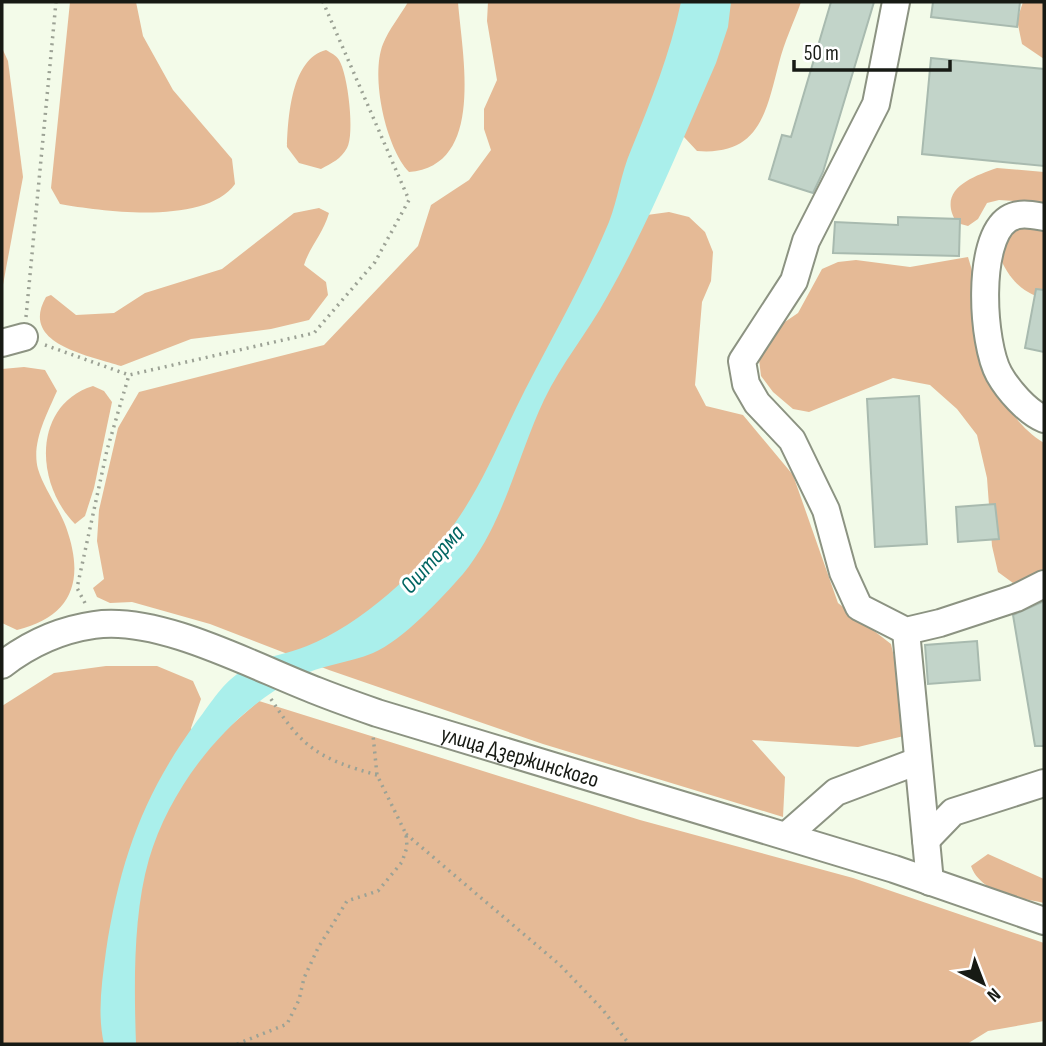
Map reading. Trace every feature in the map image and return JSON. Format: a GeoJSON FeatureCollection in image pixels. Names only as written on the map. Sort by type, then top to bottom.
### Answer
{"type":"FeatureCollection","features":[{"type":"Feature","properties":{"kind":"street"},"geometry":{"type":"LineString","coordinates":[[897,2],[876,104],[806,241],[794,281],[742,361],[746,384],[757,403],[792,440],[826,510],[843,572],[859,607],[906,631],[965,615],[1044,584]]}},
{"type":"Feature","properties":{"kind":"street"},"geometry":{"type":"LineString","coordinates":[[1044,217],[1025,214],[1008,219],[996,231],[989,247],[985,315],[999,373],[1018,400],[1044,419]]}},
{"type":"Feature","properties":{"kind":"street","name":"улица Дзержинского"},"geometry":{"type":"LineString","coordinates":[[2,665],[43,639],[96,625],[140,628],[201,642],[317,691],[786,836],[1044,922]]}},
{"type":"Feature","properties":{"kind":"street"},"geometry":{"type":"LineString","coordinates":[[906,631],[930,882]]}},
{"type":"Feature","properties":{"kind":"street"},"geometry":{"type":"LineString","coordinates":[[786,836],[836,792],[918,761]]}},
{"type":"Feature","properties":{"kind":"street"},"geometry":{"type":"LineString","coordinates":[[926,840],[953,812],[1044,783]]}},
{"type":"Feature","properties":{"kind":"path"},"geometry":{"type":"LineString","coordinates":[[56,2],[13,340],[128,375],[314,333],[375,262],[409,200],[323,2]]}},
{"type":"Feature","properties":{"kind":"path"},"geometry":{"type":"LineString","coordinates":[[96,625],[77,588],[107,450],[128,375]]}},
{"type":"Feature","properties":{"kind":"path"},"geometry":{"type":"LineString","coordinates":[[271,699],[304,744],[338,764],[377,775]]}},
{"type":"Feature","properties":{"kind":"path"},"geometry":{"type":"LineString","coordinates":[[237,1044],[286,1024],[299,1000],[304,978],[318,948],[347,901],[378,891],[402,862],[407,847],[406,834],[377,775],[372,744]]}},
{"type":"Feature","properties":{"kind":"path"},"geometry":{"type":"LineString","coordinates":[[406,834],[560,965],[603,1010],[629,1044]]}},
{"type":"Feature","properties":{"kind":"shaded area"},"geometry":{"type":"Polygon","coordinates":[[[70,2],[136,2],[143,36],[173,90],[232,159],[235,184],[221,197],[202,206],[154,212],[102,210],[60,204],[51,188],[70,2]]]}},
{"type":"Feature","properties":{"kind":"shaded area"},"geometry":{"type":"Polygon","coordinates":[[[408,2],[458,2],[465,77],[464,105],[459,130],[450,150],[433,165],[409,172],[393,146],[387,129],[378,74],[383,44],[408,2]]]}},
{"type":"Feature","properties":{"kind":"shaded area"},"geometry":{"type":"Polygon","coordinates":[[[488,2],[801,2],[784,47],[770,98],[757,127],[735,146],[718,151],[697,151],[684,137],[681,108],[632,229],[647,215],[669,212],[689,217],[705,232],[713,252],[711,281],[702,302],[695,385],[706,406],[743,415],[793,475],[838,603],[891,644],[908,735],[858,747],[752,740],[785,777],[783,817],[543,744],[329,670],[210,624],[132,602],[110,603],[97,597],[93,588],[104,579],[97,541],[99,510],[118,428],[139,392],[324,345],[418,246],[431,205],[469,180],[491,150],[484,129],[484,109],[497,80],[487,21],[488,2]]]}},
{"type":"Feature","properties":{"kind":"shaded area"},"geometry":{"type":"Polygon","coordinates":[[[1023,2],[1044,2],[1044,59],[1022,44],[1017,20],[1023,2]]]}},
{"type":"Feature","properties":{"kind":"shaded area"},"geometry":{"type":"Polygon","coordinates":[[[2,48],[8,61],[23,177],[2,290],[2,48]]]}},
{"type":"Feature","properties":{"kind":"shaded area"},"geometry":{"type":"Polygon","coordinates":[[[326,50],[339,60],[342,67],[349,104],[350,131],[345,152],[321,169],[299,163],[287,147],[291,106],[299,77],[314,56],[326,50]]]}},
{"type":"Feature","properties":{"kind":"shaded area"},"geometry":{"type":"Polygon","coordinates":[[[997,168],[1044,172],[1044,203],[999,200],[987,203],[978,219],[968,226],[957,223],[951,202],[954,193],[967,181],[997,168]]]}},
{"type":"Feature","properties":{"kind":"shaded area"},"geometry":{"type":"Polygon","coordinates":[[[319,208],[329,213],[304,265],[326,282],[328,295],[309,320],[271,329],[191,339],[121,366],[61,345],[49,337],[42,326],[40,313],[46,297],[51,295],[76,315],[114,313],[145,293],[222,269],[294,213],[319,208]]]}},
{"type":"Feature","properties":{"kind":"shaded area"},"geometry":{"type":"Polygon","coordinates":[[[1044,222],[1044,299],[1021,288],[1006,270],[998,254],[1010,230],[1044,222]]]}},
{"type":"Feature","properties":{"kind":"shaded area"},"geometry":{"type":"Polygon","coordinates":[[[968,257],[997,383],[1008,406],[1023,426],[1044,443],[1044,574],[1013,583],[998,572],[992,546],[987,478],[977,435],[957,409],[930,385],[893,378],[809,412],[793,409],[773,392],[761,376],[758,351],[776,328],[798,313],[822,269],[838,262],[856,260],[910,267],[968,257]]]}},
{"type":"Feature","properties":{"kind":"shaded area"},"geometry":{"type":"Polygon","coordinates":[[[24,367],[45,370],[57,391],[41,429],[36,459],[41,476],[66,527],[72,546],[74,579],[70,593],[51,615],[36,624],[17,630],[2,623],[2,369],[24,367]]]}},
{"type":"Feature","properties":{"kind":"shaded area"},"geometry":{"type":"Polygon","coordinates":[[[93,386],[104,391],[112,402],[94,488],[85,516],[75,524],[52,488],[46,447],[50,427],[59,410],[73,396],[93,386]]]}},
{"type":"Feature","properties":{"kind":"shaded area"},"geometry":{"type":"Polygon","coordinates":[[[106,666],[157,666],[193,681],[201,699],[191,728],[195,740],[229,727],[259,701],[640,820],[853,878],[1044,943],[1044,1021],[988,1031],[967,1044],[2,1044],[2,706],[54,673],[106,666]]]}},
{"type":"Feature","properties":{"kind":"shaded area"},"geometry":{"type":"Polygon","coordinates":[[[988,854],[1044,879],[1044,903],[1002,893],[983,883],[971,866],[988,854]]]}},
{"type":"Feature","properties":{"kind":"water","name":"Ошторма"},"geometry":{"type":"Polygon","coordinates":[[[681,2],[731,2],[728,27],[716,63],[637,240],[600,310],[544,400],[489,534],[463,574],[433,607],[397,639],[373,653],[298,677],[249,710],[226,730],[206,753],[172,804],[149,859],[137,927],[136,1044],[104,1044],[101,998],[112,918],[136,830],[162,775],[197,721],[229,681],[258,662],[307,646],[348,625],[408,576],[455,523],[484,475],[600,244],[628,159],[666,59],[681,2]]]}},
{"type":"Feature","properties":{"kind":"building"},"geometry":{"type":"Polygon","coordinates":[[[831,2],[874,2],[823,172],[813,193],[769,179],[782,135],[791,137],[831,2]]]}},
{"type":"Feature","properties":{"kind":"building"},"geometry":{"type":"Polygon","coordinates":[[[933,2],[1020,2],[1017,27],[931,17],[933,2]]]}},
{"type":"Feature","properties":{"kind":"building"},"geometry":{"type":"Polygon","coordinates":[[[931,58],[1044,69],[1044,166],[922,154],[931,58]]]}},
{"type":"Feature","properties":{"kind":"building"},"geometry":{"type":"Polygon","coordinates":[[[898,217],[960,219],[959,256],[833,253],[835,222],[898,225],[898,217]]]}},
{"type":"Feature","properties":{"kind":"building"},"geometry":{"type":"Polygon","coordinates":[[[1036,289],[1044,290],[1044,352],[1025,348],[1036,289]]]}},
{"type":"Feature","properties":{"kind":"building"},"geometry":{"type":"Polygon","coordinates":[[[919,396],[927,544],[875,547],[867,399],[919,396]]]}},
{"type":"Feature","properties":{"kind":"building"},"geometry":{"type":"Polygon","coordinates":[[[995,504],[999,539],[958,542],[956,507],[995,504]]]}},
{"type":"Feature","properties":{"kind":"building"},"geometry":{"type":"Polygon","coordinates":[[[1044,601],[1044,746],[1035,746],[1013,615],[1044,601]]]}},
{"type":"Feature","properties":{"kind":"building"},"geometry":{"type":"Polygon","coordinates":[[[977,641],[980,680],[928,684],[925,645],[977,641]]]}}]}
